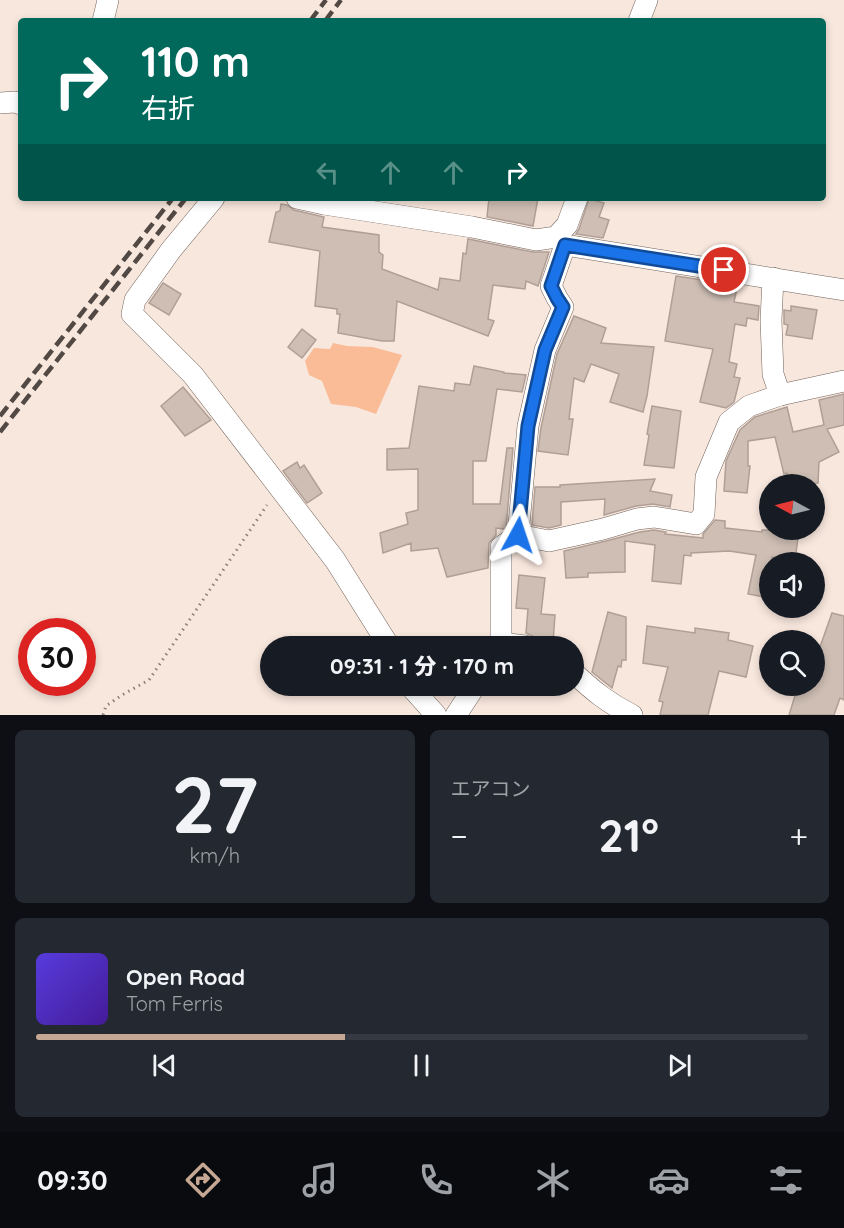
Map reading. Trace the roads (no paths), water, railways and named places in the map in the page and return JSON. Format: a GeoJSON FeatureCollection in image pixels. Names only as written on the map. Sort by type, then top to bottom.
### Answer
{"type":"FeatureCollection","features":[{"type":"Feature","properties":{"kind":"street"},"geometry":{"type":"LineString","coordinates":[[104,18],[108,0]]}},
{"type":"Feature","properties":{"kind":"street"},"geometry":{"type":"LineString","coordinates":[[640,18],[647,0]]}},
{"type":"Feature","properties":{"kind":"street"},"geometry":{"type":"LineString","coordinates":[[0,103],[18,104]]}},
{"type":"Feature","properties":{"kind":"street"},"geometry":{"type":"LineString","coordinates":[[212,201],[171,250],[135,300],[132,314],[193,375],[335,561],[383,636]]}},
{"type":"Feature","properties":{"kind":"street"},"geometry":{"type":"LineString","coordinates":[[310,201],[844,290]]}},
{"type":"Feature","properties":{"kind":"street"},"geometry":{"type":"LineString","coordinates":[[518,535],[528,426],[545,350],[563,307],[551,286],[560,241],[576,201]]}},
{"type":"Feature","properties":{"kind":"street"},"geometry":{"type":"LineString","coordinates":[[773,278],[771,320],[773,374],[780,395]]}},
{"type":"Feature","properties":{"kind":"street"},"geometry":{"type":"LineString","coordinates":[[500,636],[501,547],[518,535],[549,541],[637,519],[654,517],[696,524],[704,513],[706,477],[729,422],[749,406],[780,395],[844,381]]}},
{"type":"Feature","properties":{"kind":"street"},"geometry":{"type":"LineString","coordinates":[[584,683],[611,705],[632,715]]}},
{"type":"Feature","properties":{"kind":"street"},"geometry":{"type":"LineString","coordinates":[[419,696],[436,715]]}},
{"type":"Feature","properties":{"kind":"street"},"geometry":{"type":"LineString","coordinates":[[456,715],[468,696]]}},
{"type":"Feature","properties":{"kind":"railway"},"geometry":{"type":"LineString","coordinates":[[312,18],[326,0]]}},
{"type":"Feature","properties":{"kind":"railway"},"geometry":{"type":"LineString","coordinates":[[327,18],[341,0]]}},
{"type":"Feature","properties":{"kind":"railway"},"geometry":{"type":"LineString","coordinates":[[0,416],[171,201]]}},
{"type":"Feature","properties":{"kind":"railway"},"geometry":{"type":"LineString","coordinates":[[0,432],[184,201]]}}]}
